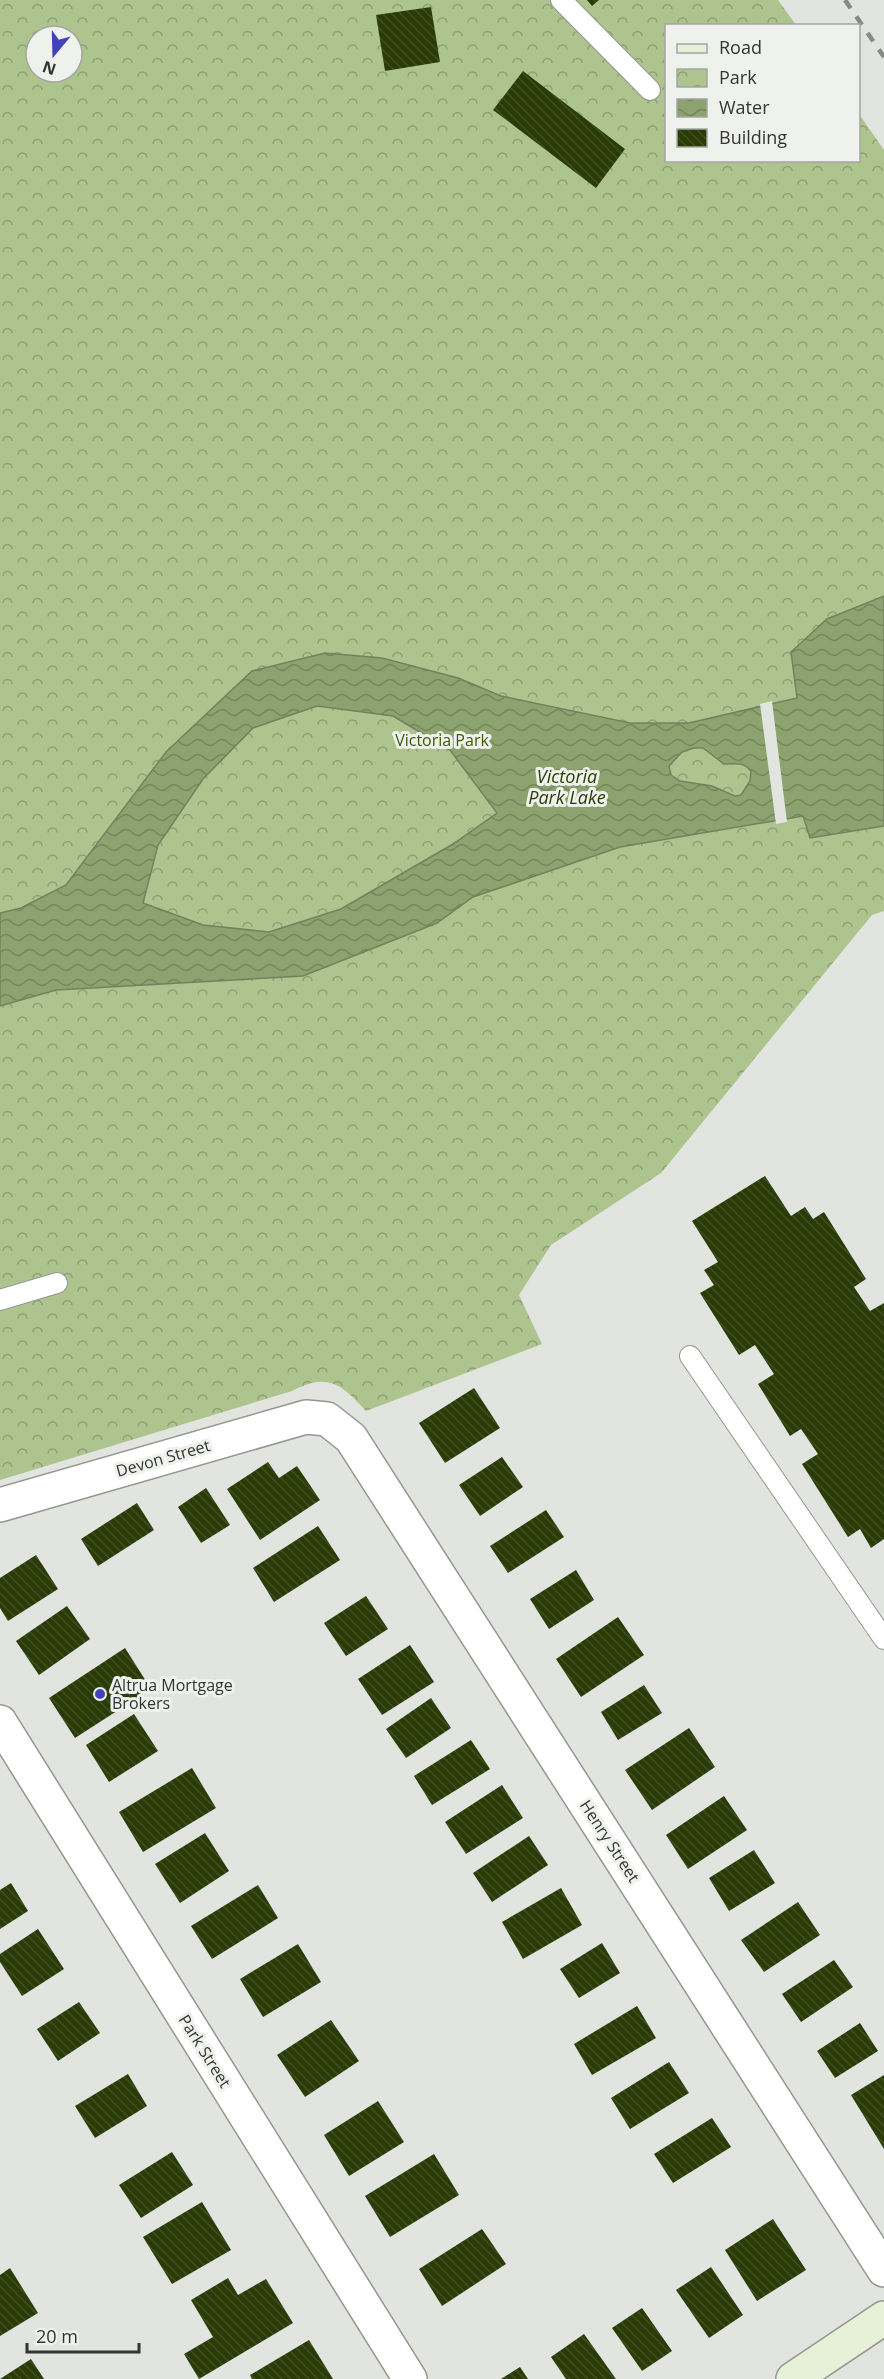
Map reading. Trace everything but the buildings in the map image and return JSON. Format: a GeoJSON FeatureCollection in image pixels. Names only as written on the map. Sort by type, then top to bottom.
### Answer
{"type":"FeatureCollection","features":[{"type":"Feature","properties":{"kind":"main road"},"geometry":{"type":"LineString","coordinates":[[792,2379],[884,2319]]}},
{"type":"Feature","properties":{"kind":"street","name":"Devon Street"},"geometry":{"type":"LineString","coordinates":[[0,1505],[306,1417],[327,1419]]}},
{"type":"Feature","properties":{"kind":"street","name":"Henry Street"},"geometry":{"type":"LineString","coordinates":[[327,1419],[351,1438],[884,2270]]}},
{"type":"Feature","properties":{"kind":"street","name":"Park Street"},"geometry":{"type":"LineString","coordinates":[[0,1722],[410,2379]]}},
{"type":"Feature","properties":{"kind":"lane"},"geometry":{"type":"LineString","coordinates":[[561,0],[650,90]]}},
{"type":"Feature","properties":{"kind":"lane"},"geometry":{"type":"LineString","coordinates":[[0,1300],[57,1283]]}},
{"type":"Feature","properties":{"kind":"lane"},"geometry":{"type":"LineString","coordinates":[[690,1356],[884,1639]]}},
{"type":"Feature","properties":{"kind":"green space","name":"Victoria Park"},"geometry":{"type":"Polygon","coordinates":[[[0,0],[778,0],[795,24],[665,24],[665,162],[860,162],[860,115],[884,150],[884,911],[872,915],[661,1173],[551,1245],[519,1295],[542,1344],[366,1411],[349,1394],[333,1384],[315,1382],[292,1391],[0,1480],[0,0]]]}},
{"type":"Feature","properties":{"kind":"water","name":"Victoria Park Lake"},"geometry":{"type":"Polygon","coordinates":[[[884,596],[884,826],[810,838],[803,816],[620,847],[473,897],[437,923],[303,976],[56,990],[0,1006],[0,913],[21,908],[66,885],[166,752],[252,671],[325,653],[382,658],[458,678],[501,696],[630,723],[689,723],[797,698],[791,652],[827,619],[884,596]],[[317,706],[253,728],[203,779],[158,845],[143,903],[203,925],[269,932],[341,909],[453,844],[497,813],[450,750],[393,716],[317,706]],[[703,748],[682,752],[669,766],[671,775],[680,781],[712,786],[735,796],[741,795],[750,781],[751,771],[748,768],[739,764],[724,764],[703,748]]]}},
{"type":"Feature","properties":{"kind":"pier"},"geometry":{"type":"Polygon","coordinates":[[[772,701],[787,822],[776,824],[760,704],[772,701]]]}},
{"type":"Feature","properties":{"kind":"railway"},"geometry":{"type":"LineString","coordinates":[[845,0],[884,57]]}},
{"type":"Feature","properties":{"kind":"place","name":"Altrua Mortgage Brokers"},"geometry":{"type":"Point","coordinates":[100,1694]}}]}
